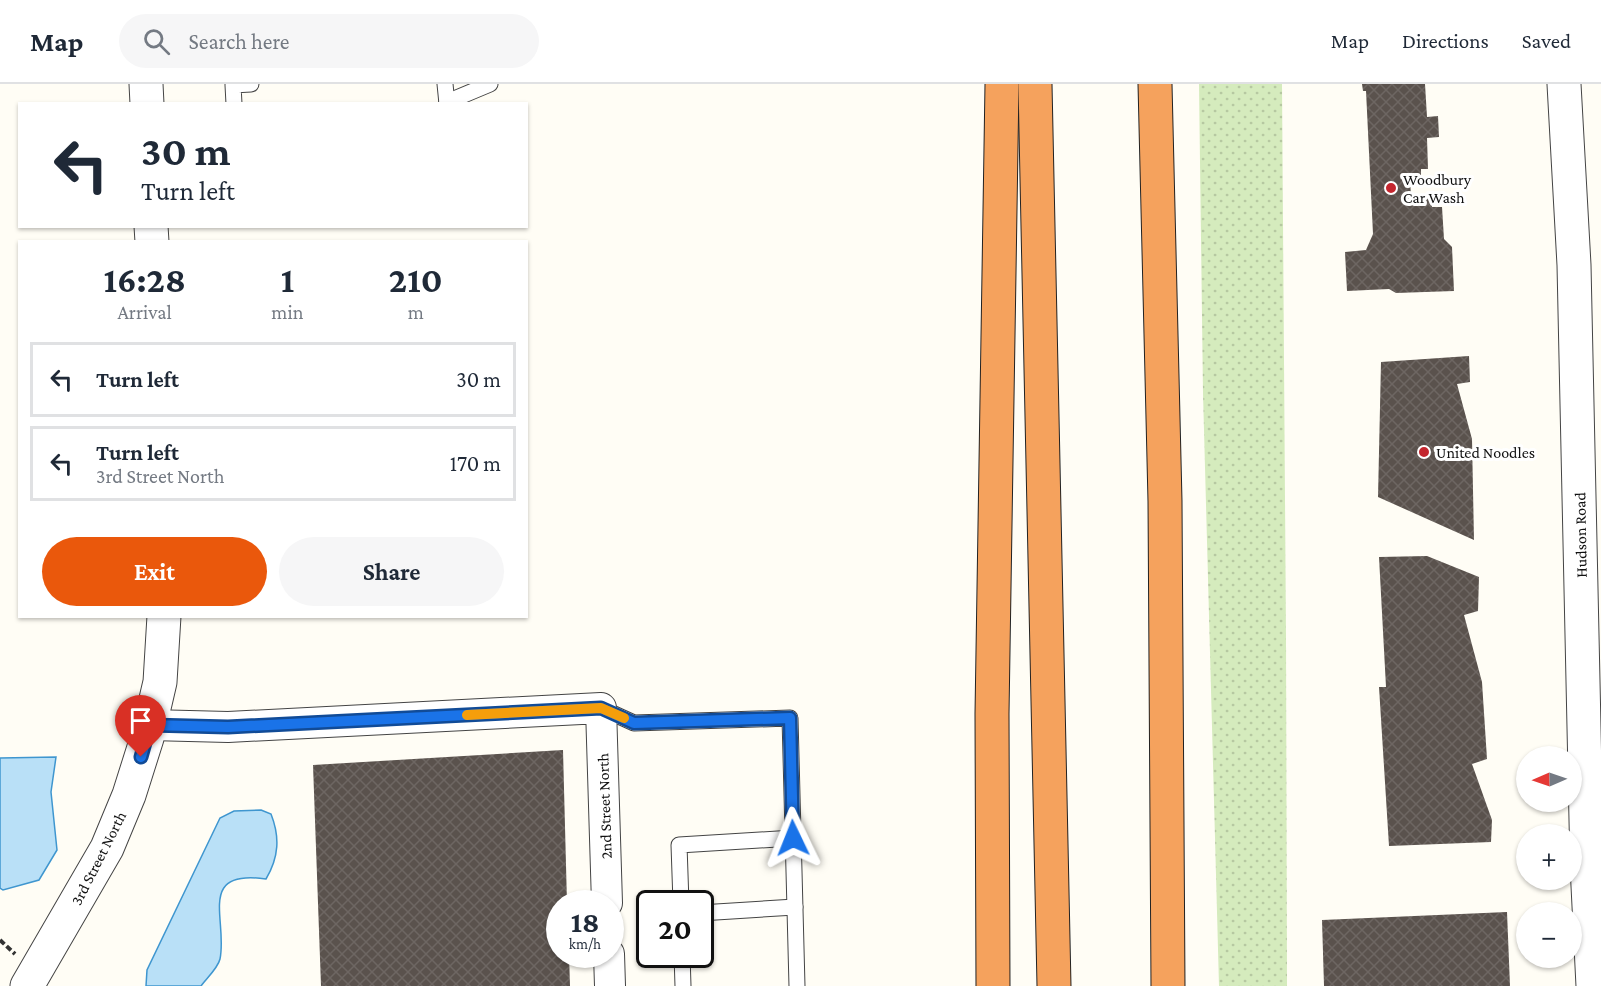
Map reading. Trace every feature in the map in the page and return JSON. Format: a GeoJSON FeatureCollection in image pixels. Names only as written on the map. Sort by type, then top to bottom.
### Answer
{"type":"FeatureCollection","features":[{"type":"Feature","properties":{"kind":"highway"},"geometry":{"type":"LineString","coordinates":[[993,986],[992,714],[1002,84]]}},
{"type":"Feature","properties":{"kind":"highway"},"geometry":{"type":"LineString","coordinates":[[1035,84],[1054,986]]}},
{"type":"Feature","properties":{"kind":"highway"},"geometry":{"type":"LineString","coordinates":[[1155,84],[1165,489],[1168,986]]}},
{"type":"Feature","properties":{"kind":"highway"},"geometry":{"type":"LineString","coordinates":[[1166,691],[1186,986]]}},
{"type":"Feature","properties":{"kind":"street"},"geometry":{"type":"LineString","coordinates":[[146,84],[147,102]]}},
{"type":"Feature","properties":{"kind":"street","name":"Hudson Road"},"geometry":{"type":"LineString","coordinates":[[1564,84],[1574,265],[1594,865],[1593,986]]}},
{"type":"Feature","properties":{"kind":"street","name":"3rd Street North"},"geometry":{"type":"LineString","coordinates":[[27,986],[107,848],[129,795],[160,682],[164,618]]}},
{"type":"Feature","properties":{"kind":"street"},"geometry":{"type":"LineString","coordinates":[[150,725],[228,727],[601,708]]}},
{"type":"Feature","properties":{"kind":"street","name":"2nd Street North"},"geometry":{"type":"LineString","coordinates":[[601,708],[607,890]]}},
{"type":"Feature","properties":{"kind":"street"},"geometry":{"type":"LineString","coordinates":[[609,968],[610,986]]}},
{"type":"Feature","properties":{"kind":"lane"},"geometry":{"type":"LineString","coordinates":[[234,102],[233,85],[250,84]]}},
{"type":"Feature","properties":{"kind":"lane"},"geometry":{"type":"LineString","coordinates":[[445,84],[447,102]]}},
{"type":"Feature","properties":{"kind":"lane"},"geometry":{"type":"LineString","coordinates":[[449,102],[490,84]]}},
{"type":"Feature","properties":{"kind":"lane"},"geometry":{"type":"LineString","coordinates":[[601,708],[634,723],[790,718],[797,986]]}},
{"type":"Feature","properties":{"kind":"lane"},"geometry":{"type":"LineString","coordinates":[[681,890],[679,845],[793,838]]}},
{"type":"Feature","properties":{"kind":"lane"},"geometry":{"type":"LineString","coordinates":[[714,912],[795,907]]}},
{"type":"Feature","properties":{"kind":"lane"},"geometry":{"type":"LineString","coordinates":[[682,968],[683,986]]}},
{"type":"Feature","properties":{"kind":"path"},"geometry":{"type":"LineString","coordinates":[[0,940],[15,953]]}},
{"type":"Feature","properties":{"kind":"green space"},"geometry":{"type":"Polygon","coordinates":[[[1199,84],[1282,84],[1287,986],[1219,986],[1203,393],[1199,84]]]}},
{"type":"Feature","properties":{"kind":"water"},"geometry":{"type":"Polygon","coordinates":[[[56,757],[51,792],[57,850],[39,880],[3,890],[0,888],[0,758],[56,757]]]}},
{"type":"Feature","properties":{"kind":"water"},"geometry":{"type":"Polygon","coordinates":[[[261,810],[271,814],[274,822],[277,847],[274,863],[266,879],[244,878],[230,882],[223,890],[220,901],[220,959],[217,966],[201,986],[146,986],[147,970],[220,818],[234,811],[261,810]]]}},
{"type":"Feature","properties":{"kind":"building","name":"Woodbury Car Wash"},"geometry":{"type":"Polygon","coordinates":[[[1362,84],[1425,84],[1427,117],[1438,116],[1439,137],[1427,138],[1428,169],[1421,169],[1421,175],[1418,178],[1410,180],[1411,196],[1431,195],[1432,207],[1442,207],[1444,239],[1452,247],[1454,291],[1396,293],[1389,289],[1347,291],[1345,252],[1366,250],[1373,234],[1366,91],[1363,91],[1362,84]]]}},
{"type":"Feature","properties":{"kind":"building"},"geometry":{"type":"Polygon","coordinates":[[[1469,356],[1470,382],[1457,384],[1472,439],[1474,540],[1378,497],[1381,362],[1469,356]]]}},
{"type":"Feature","properties":{"kind":"building"},"geometry":{"type":"Polygon","coordinates":[[[1427,556],[1479,577],[1478,611],[1464,615],[1482,682],[1487,759],[1472,764],[1492,820],[1491,842],[1389,846],[1379,687],[1386,687],[1379,557],[1427,556]]]}},
{"type":"Feature","properties":{"kind":"building"},"geometry":{"type":"Polygon","coordinates":[[[563,750],[567,890],[546,890],[546,968],[569,968],[570,986],[321,986],[313,765],[563,750]]]}},
{"type":"Feature","properties":{"kind":"building"},"geometry":{"type":"Polygon","coordinates":[[[1507,912],[1510,986],[1324,986],[1322,920],[1507,912]]]}},
{"type":"Feature","properties":{"kind":"slow traffic"},"geometry":{"type":"LineString","coordinates":[[467,715],[601,708],[624,718]]}},
{"type":"Feature","properties":{"kind":"place","name":"Woodbury Car Wash"},"geometry":{"type":"Point","coordinates":[1391,188]}},
{"type":"Feature","properties":{"kind":"place","name":"United Noodles"},"geometry":{"type":"Point","coordinates":[1424,452]}},
{"type":"Feature","properties":{"kind":"route"},"geometry":{"type":"LineString","coordinates":[[141,757],[150,725],[228,727],[601,708],[634,723],[790,718],[793,838]]}}]}
